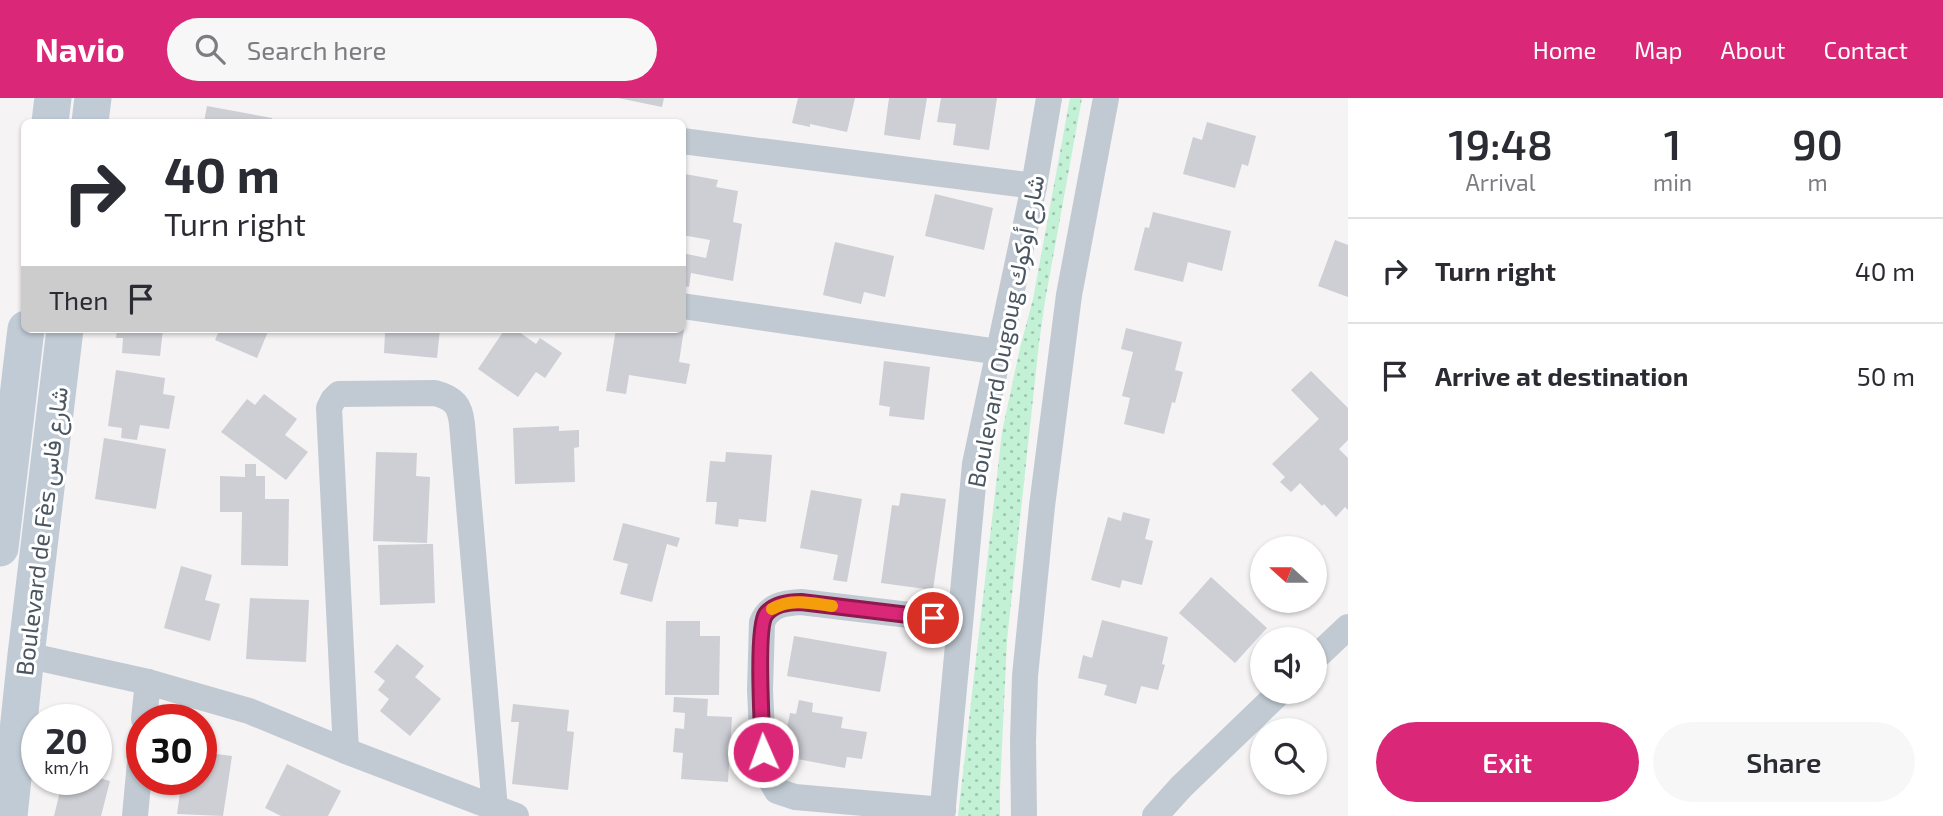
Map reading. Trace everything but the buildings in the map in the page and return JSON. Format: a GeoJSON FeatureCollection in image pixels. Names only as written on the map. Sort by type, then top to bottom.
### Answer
{"type":"FeatureCollection","features":[{"type":"Feature","properties":{"kind":"main road"},"geometry":{"type":"LineString","coordinates":[[50,119],[53,98]]}},
{"type":"Feature","properties":{"kind":"main road"},"geometry":{"type":"LineString","coordinates":[[90,119],[93,98]]}},
{"type":"Feature","properties":{"kind":"main road","name":"Boulevard de Fès شارع فاس"},"geometry":{"type":"LineString","coordinates":[[0,548],[6,453],[25,333]]}},
{"type":"Feature","properties":{"kind":"main road","name":"Boulevard de Fès شارع فاس"},"geometry":{"type":"LineString","coordinates":[[9,816],[65,333]]}},
{"type":"Feature","properties":{"kind":"street","name":"Boulevard Ougoug شارع أوكوك"},"geometry":{"type":"LineString","coordinates":[[942,813],[975,464],[1034,186],[1049,98]]}},
{"type":"Feature","properties":{"kind":"street"},"geometry":{"type":"LineString","coordinates":[[1024,816],[1025,676],[1044,493],[1069,295],[1106,98]]}},
{"type":"Feature","properties":{"kind":"street"},"geometry":{"type":"LineString","coordinates":[[686,142],[1034,186]]}},
{"type":"Feature","properties":{"kind":"street"},"geometry":{"type":"LineString","coordinates":[[686,307],[999,352]]}},
{"type":"Feature","properties":{"kind":"street"},"geometry":{"type":"LineString","coordinates":[[26,655],[148,682],[248,711],[346,751],[506,813],[462,424],[460,411],[454,401],[445,395],[339,394],[329,408],[346,751]]}},
{"type":"Feature","properties":{"kind":"street"},"geometry":{"type":"LineString","coordinates":[[6,453],[50,456]]}},
{"type":"Feature","properties":{"kind":"street"},"geometry":{"type":"LineString","coordinates":[[942,813],[795,797],[777,791],[766,772],[763,752],[760,690],[762,622],[767,612],[778,606],[801,602],[959,621]]}},
{"type":"Feature","properties":{"kind":"street"},"geometry":{"type":"LineString","coordinates":[[1327,647],[1348,627]]}},
{"type":"Feature","properties":{"kind":"street"},"geometry":{"type":"LineString","coordinates":[[146,704],[148,682]]}},
{"type":"Feature","properties":{"kind":"street"},"geometry":{"type":"LineString","coordinates":[[1154,816],[1267,704]]}},
{"type":"Feature","properties":{"kind":"street"},"geometry":{"type":"LineString","coordinates":[[135,816],[137,795]]}},
{"type":"Feature","properties":{"kind":"green space"},"geometry":{"type":"Polygon","coordinates":[[[1070,98],[1082,98],[1039,343],[1007,640],[1000,816],[958,816],[1002,432],[1033,299],[1070,98]]]}},
{"type":"Feature","properties":{"kind":"slow traffic"},"geometry":{"type":"LineString","coordinates":[[772,609],[786,603],[801,602],[832,606]]}},
{"type":"Feature","properties":{"kind":"route"},"geometry":{"type":"LineString","coordinates":[[763,752],[760,690],[762,622],[767,612],[786,603],[801,602],[933,618]]}}]}
